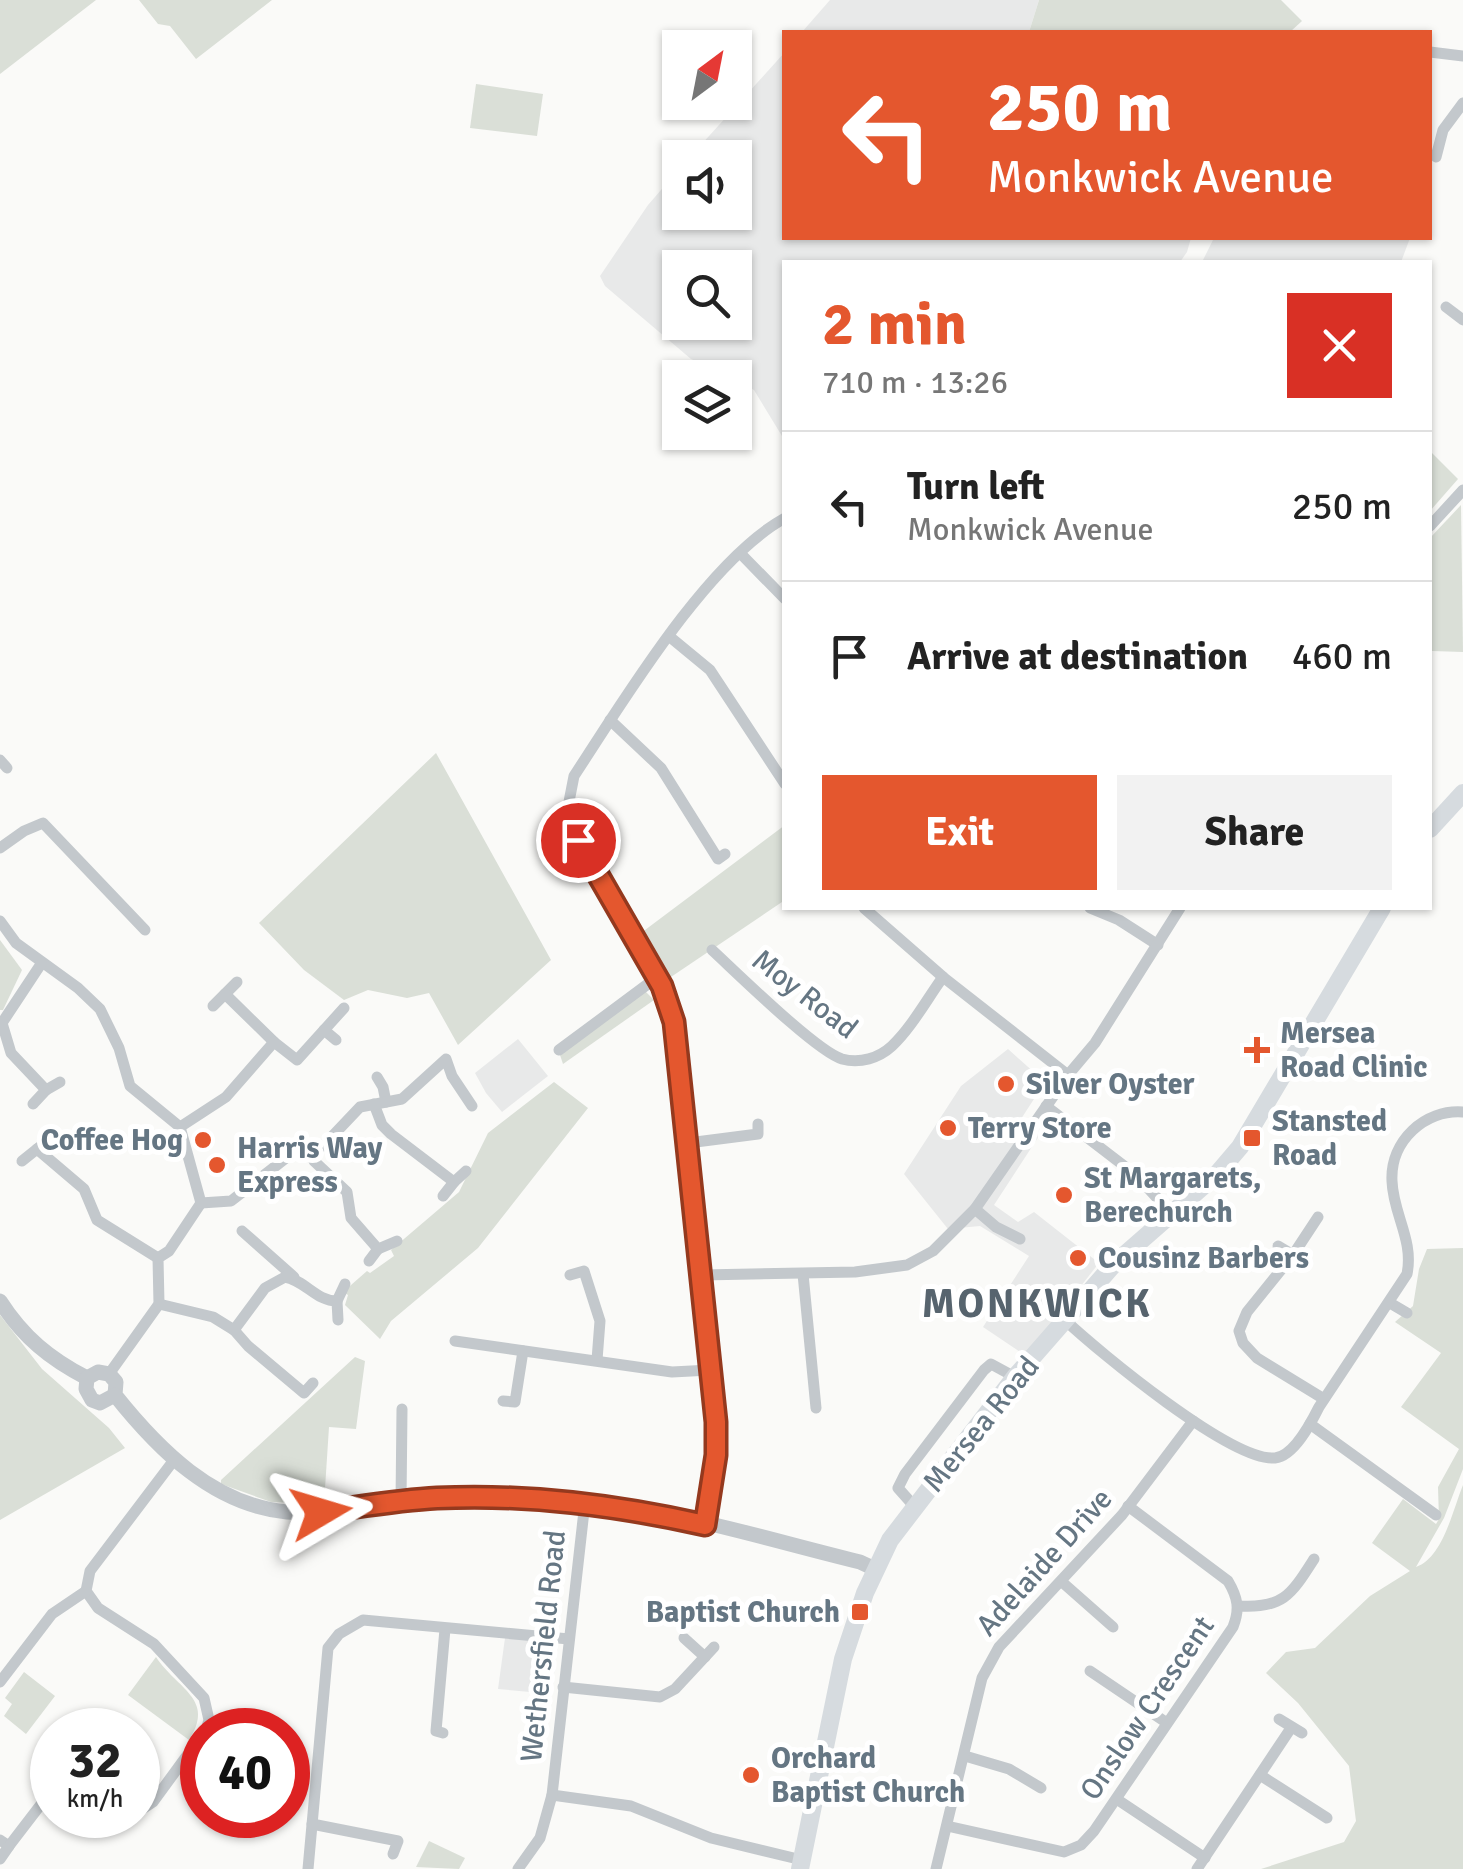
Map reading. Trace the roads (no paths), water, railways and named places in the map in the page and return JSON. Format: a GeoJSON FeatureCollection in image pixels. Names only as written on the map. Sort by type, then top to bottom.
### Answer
{"type":"FeatureCollection","features":[{"type":"Feature","properties":{"kind":"main road"},"geometry":{"type":"LineString","coordinates":[[1432,827],[1463,793]]}},
{"type":"Feature","properties":{"kind":"main road","name":"Mersea Road"},"geometry":{"type":"LineString","coordinates":[[801,1864],[842,1659],[875,1569],[914,1506],[1015,1377],[1113,1266],[1217,1174],[1240,1147],[1381,910]]}},
{"type":"Feature","properties":{"kind":"street"},"geometry":{"type":"LineString","coordinates":[[1432,52],[1463,56]]}},
{"type":"Feature","properties":{"kind":"street"},"geometry":{"type":"LineString","coordinates":[[1436,158],[1443,130],[1463,103]]}},
{"type":"Feature","properties":{"kind":"street"},"geometry":{"type":"LineString","coordinates":[[1446,307],[1463,320]]}},
{"type":"Feature","properties":{"kind":"street"},"geometry":{"type":"LineString","coordinates":[[1432,524],[1462,493]]}},
{"type":"Feature","properties":{"kind":"street"},"geometry":{"type":"LineString","coordinates":[[705,1525],[716,1455],[716,1422],[674,1022],[656,978],[566,817],[574,776],[692,605],[740,554],[782,520]]}},
{"type":"Feature","properties":{"kind":"street"},"geometry":{"type":"LineString","coordinates":[[740,554],[782,596]]}},
{"type":"Feature","properties":{"kind":"street"},"geometry":{"type":"LineString","coordinates":[[670,637],[710,670],[781,768]]}},
{"type":"Feature","properties":{"kind":"street"},"geometry":{"type":"LineString","coordinates":[[610,720],[662,768],[718,859]]}},
{"type":"Feature","properties":{"kind":"street"},"geometry":{"type":"LineString","coordinates":[[0,848],[43,823],[146,930]]}},
{"type":"Feature","properties":{"kind":"street"},"geometry":{"type":"LineString","coordinates":[[866,910],[943,977],[1068,1075]]}},
{"type":"Feature","properties":{"kind":"street"},"geometry":{"type":"LineString","coordinates":[[874,918],[883,910]]}},
{"type":"Feature","properties":{"kind":"street"},"geometry":{"type":"LineString","coordinates":[[1095,910],[1158,944]]}},
{"type":"Feature","properties":{"kind":"street"},"geometry":{"type":"LineString","coordinates":[[702,1274],[855,1272],[907,1265],[933,1251],[975,1209],[1051,1110],[1068,1075],[1095,1043],[1179,910]]}},
{"type":"Feature","properties":{"kind":"street"},"geometry":{"type":"LineString","coordinates":[[0,921],[16,943],[100,1009],[119,1048],[130,1086],[180,1127],[201,1203],[169,1251],[158,1258]]}},
{"type":"Feature","properties":{"kind":"street","name":"Moy Road"},"geometry":{"type":"LineString","coordinates":[[721,952],[815,1041],[837,1058],[855,1062],[868,1060],[894,1045],[943,977]]}},
{"type":"Feature","properties":{"kind":"street"},"geometry":{"type":"LineString","coordinates":[[41,964],[2,1023],[11,1053],[46,1090]]}},
{"type":"Feature","properties":{"kind":"street"},"geometry":{"type":"LineString","coordinates":[[559,1050],[656,978]]}},
{"type":"Feature","properties":{"kind":"street"},"geometry":{"type":"LineString","coordinates":[[213,1006],[237,982]]}},
{"type":"Feature","properties":{"kind":"street"},"geometry":{"type":"LineString","coordinates":[[225,994],[296,1060],[344,1008]]}},
{"type":"Feature","properties":{"kind":"street"},"geometry":{"type":"LineString","coordinates":[[324,1030],[336,1040]]}},
{"type":"Feature","properties":{"kind":"street"},"geometry":{"type":"LineString","coordinates":[[180,1127],[226,1097],[274,1042]]}},
{"type":"Feature","properties":{"kind":"street"},"geometry":{"type":"LineString","coordinates":[[201,1203],[230,1200],[295,1151],[322,1146],[360,1107],[402,1099],[445,1053],[452,1076],[472,1106]]}},
{"type":"Feature","properties":{"kind":"street"},"geometry":{"type":"LineString","coordinates":[[376,1077],[383,1087],[382,1125],[454,1182]]}},
{"type":"Feature","properties":{"kind":"street"},"geometry":{"type":"LineString","coordinates":[[33,1104],[60,1082]]}},
{"type":"Feature","properties":{"kind":"street"},"geometry":{"type":"LineString","coordinates":[[1051,1110],[1136,1175],[1170,1212]]}},
{"type":"Feature","properties":{"kind":"street"},"geometry":{"type":"LineString","coordinates":[[1065,1320],[1193,1421],[1242,1450],[1273,1458],[1285,1454],[1310,1424],[1407,1274],[1411,1254],[1391,1179],[1404,1142],[1422,1120],[1437,1113],[1463,1112]]}},
{"type":"Feature","properties":{"kind":"street"},"geometry":{"type":"LineString","coordinates":[[688,1142],[759,1135]]}},
{"type":"Feature","properties":{"kind":"street"},"geometry":{"type":"LineString","coordinates":[[22,1161],[51,1138]]}},
{"type":"Feature","properties":{"kind":"street"},"geometry":{"type":"LineString","coordinates":[[308,1148],[314,1161],[348,1192],[351,1218],[378,1249]]}},
{"type":"Feature","properties":{"kind":"street"},"geometry":{"type":"LineString","coordinates":[[37,1149],[84,1189],[97,1220],[158,1258]]}},
{"type":"Feature","properties":{"kind":"street"},"geometry":{"type":"LineString","coordinates":[[444,1196],[466,1171]]}},
{"type":"Feature","properties":{"kind":"street"},"geometry":{"type":"LineString","coordinates":[[975,1209],[996,1227],[1020,1239]]}},
{"type":"Feature","properties":{"kind":"street"},"geometry":{"type":"LineString","coordinates":[[1318,1216],[1293,1255],[1246,1312],[1240,1331],[1243,1343],[1257,1358],[1324,1399]]}},
{"type":"Feature","properties":{"kind":"street"},"geometry":{"type":"LineString","coordinates":[[242,1231],[320,1298],[337,1301]]}},
{"type":"Feature","properties":{"kind":"street"},"geometry":{"type":"LineString","coordinates":[[369,1261],[378,1249],[397,1241]]}},
{"type":"Feature","properties":{"kind":"street"},"geometry":{"type":"LineString","coordinates":[[1278,1246],[1293,1255]]}},
{"type":"Feature","properties":{"kind":"street"},"geometry":{"type":"LineString","coordinates":[[109,1374],[159,1304],[158,1258]]}},
{"type":"Feature","properties":{"kind":"street"},"geometry":{"type":"LineString","coordinates":[[570,1275],[584,1271],[600,1321],[597,1360]]}},
{"type":"Feature","properties":{"kind":"street"},"geometry":{"type":"LineString","coordinates":[[802,1274],[818,1401]]}},
{"type":"Feature","properties":{"kind":"street"},"geometry":{"type":"LineString","coordinates":[[234,1330],[274,1281],[286,1277],[297,1280]]}},
{"type":"Feature","properties":{"kind":"street"},"geometry":{"type":"LineString","coordinates":[[338,1320],[337,1301],[344,1284]]}},
{"type":"Feature","properties":{"kind":"street"},"geometry":{"type":"LineString","coordinates":[[0,1301],[28,1338],[53,1361],[88,1378]]}},
{"type":"Feature","properties":{"kind":"street"},"geometry":{"type":"LineString","coordinates":[[1390,1303],[1408,1313]]}},
{"type":"Feature","properties":{"kind":"street"},"geometry":{"type":"LineString","coordinates":[[159,1304],[213,1317],[234,1330],[248,1346],[308,1388],[295,1404]]}},
{"type":"Feature","properties":{"kind":"street"},"geometry":{"type":"LineString","coordinates":[[454,1341],[672,1372],[710,1370]]}},
{"type":"Feature","properties":{"kind":"street"},"geometry":{"type":"LineString","coordinates":[[502,1401],[514,1402],[523,1350]]}},
{"type":"Feature","properties":{"kind":"street"},"geometry":{"type":"LineString","coordinates":[[914,1506],[898,1488],[905,1474],[984,1370],[991,1364],[1015,1377]]}},
{"type":"Feature","properties":{"kind":"street"},"geometry":{"type":"LineString","coordinates":[[115,1395],[100,1403],[92,1400],[86,1390],[88,1378],[98,1372],[109,1374],[116,1382],[115,1395],[174,1460],[224,1493],[284,1512],[488,1498],[585,1502],[705,1525],[860,1562],[875,1569]]}},
{"type":"Feature","properties":{"kind":"street"},"geometry":{"type":"LineString","coordinates":[[401,1502],[402,1409]]}},
{"type":"Feature","properties":{"kind":"street","name":"Adelaide Drive"},"geometry":{"type":"LineString","coordinates":[[936,1869],[988,1664],[999,1647],[1128,1506],[1193,1421]]}},
{"type":"Feature","properties":{"kind":"street"},"geometry":{"type":"LineString","coordinates":[[1310,1424],[1432,1507]]}},
{"type":"Feature","properties":{"kind":"street"},"geometry":{"type":"LineString","coordinates":[[0,1682],[44,1622],[86,1591],[90,1572],[174,1460]]}},
{"type":"Feature","properties":{"kind":"street","name":"Wethersfield Road"},"geometry":{"type":"LineString","coordinates":[[518,1869],[540,1838],[552,1795],[585,1502]]}},
{"type":"Feature","properties":{"kind":"street","name":"Onslow Crescent"},"geometry":{"type":"LineString","coordinates":[[947,1826],[1064,1852],[1088,1840],[1233,1628],[1238,1606],[1228,1581],[1128,1506]]}},
{"type":"Feature","properties":{"kind":"street"},"geometry":{"type":"LineString","coordinates":[[1238,1606],[1276,1604],[1309,1579],[1314,1559]]}},
{"type":"Feature","properties":{"kind":"street"},"geometry":{"type":"LineString","coordinates":[[1062,1582],[1112,1621]]}},
{"type":"Feature","properties":{"kind":"street"},"geometry":{"type":"LineString","coordinates":[[86,1591],[98,1608],[154,1644],[204,1698],[206,1708]]}},
{"type":"Feature","properties":{"kind":"street"},"geometry":{"type":"LineString","coordinates":[[308,1869],[328,1648],[338,1634],[363,1620],[568,1640]]}},
{"type":"Feature","properties":{"kind":"street"},"geometry":{"type":"LineString","coordinates":[[443,1733],[436,1731],[444,1629]]}},
{"type":"Feature","properties":{"kind":"street"},"geometry":{"type":"LineString","coordinates":[[684,1638],[704,1658]]}},
{"type":"Feature","properties":{"kind":"street"},"geometry":{"type":"LineString","coordinates":[[564,1687],[660,1697],[674,1689],[714,1647]]}},
{"type":"Feature","properties":{"kind":"street"},"geometry":{"type":"LineString","coordinates":[[1090,1671],[1167,1723]]}},
{"type":"Feature","properties":{"kind":"street"},"geometry":{"type":"LineString","coordinates":[[1114,1687],[1124,1673]]}},
{"type":"Feature","properties":{"kind":"street"},"geometry":{"type":"LineString","coordinates":[[1118,1800],[1201,1864],[1260,1775],[1296,1730],[1280,1719]]}},
{"type":"Feature","properties":{"kind":"street"},"geometry":{"type":"LineString","coordinates":[[965,1756],[1009,1769],[1041,1788]]}},
{"type":"Feature","properties":{"kind":"street"},"geometry":{"type":"LineString","coordinates":[[160,1793],[180,1768]]}},
{"type":"Feature","properties":{"kind":"street"},"geometry":{"type":"LineString","coordinates":[[1260,1775],[1322,1815],[1311,1825]]}},
{"type":"Feature","properties":{"kind":"street"},"geometry":{"type":"LineString","coordinates":[[552,1795],[630,1806],[736,1846],[801,1864]]}},
{"type":"Feature","properties":{"kind":"street"},"geometry":{"type":"LineString","coordinates":[[0,1860],[5,1843],[30,1815]]}},
{"type":"Feature","properties":{"kind":"street"},"geometry":{"type":"LineString","coordinates":[[312,1824],[400,1835],[393,1854]]}},
{"type":"Feature","properties":{"kind":"place","name":"Mersea Road Clinic"},"geometry":{"type":"Point","coordinates":[1257,1050]}},
{"type":"Feature","properties":{"kind":"place","name":"Silver Oyster"},"geometry":{"type":"Point","coordinates":[1006,1084]}},
{"type":"Feature","properties":{"kind":"place","name":"Terry Store"},"geometry":{"type":"Point","coordinates":[948,1128]}},
{"type":"Feature","properties":{"kind":"place","name":"Stansted Road"},"geometry":{"type":"Point","coordinates":[1252,1138]}},
{"type":"Feature","properties":{"kind":"place","name":"Coffee Hog"},"geometry":{"type":"Point","coordinates":[203,1140]}},
{"type":"Feature","properties":{"kind":"place","name":"Harris Way Express"},"geometry":{"type":"Point","coordinates":[217,1165]}},
{"type":"Feature","properties":{"kind":"place","name":"St Margarets, Berechurch"},"geometry":{"type":"Point","coordinates":[1064,1195]}},
{"type":"Feature","properties":{"kind":"place","name":"Cousinz Barbers"},"geometry":{"type":"Point","coordinates":[1078,1258]}},
{"type":"Feature","properties":{"kind":"place","name":"Baptist Church"},"geometry":{"type":"Point","coordinates":[860,1612]}},
{"type":"Feature","properties":{"kind":"place","name":"Orchard Baptist Church"},"geometry":{"type":"Point","coordinates":[751,1775]}},
{"type":"Feature","properties":{"kind":"district","name":"MONKWICK"},"geometry":{"type":"Point","coordinates":[1037,1303]}}]}
